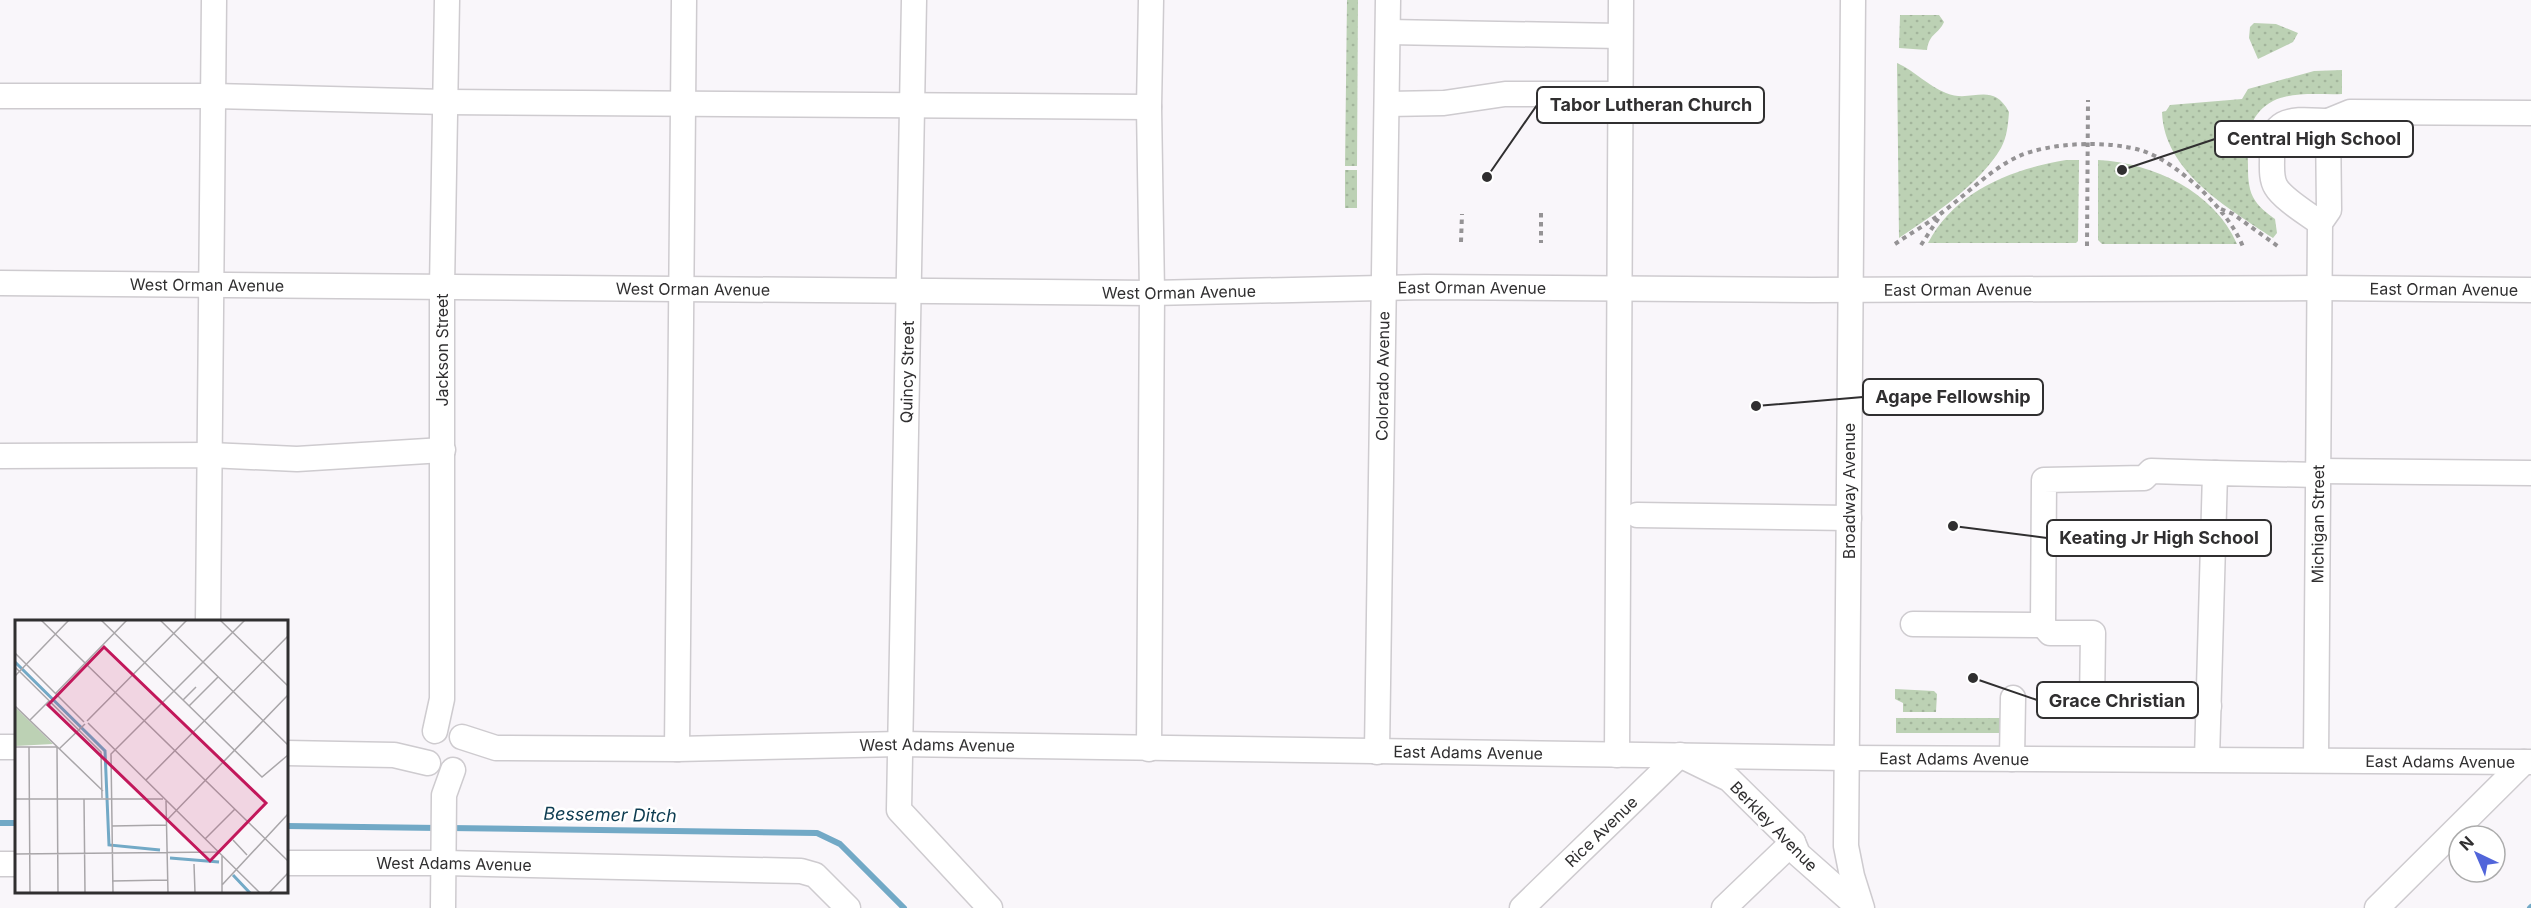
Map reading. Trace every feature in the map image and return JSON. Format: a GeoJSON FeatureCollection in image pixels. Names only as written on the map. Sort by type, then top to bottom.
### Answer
{"type":"FeatureCollection","features":[{"type":"Feature","properties":{"kind":"street"},"geometry":{"type":"LineString","coordinates":[[208,620],[214,0]]}},
{"type":"Feature","properties":{"kind":"street","name":"Jackson Street"},"geometry":{"type":"LineString","coordinates":[[443,908],[445,853],[442,699],[442,287],[447,0]]}},
{"type":"Feature","properties":{"kind":"street"},"geometry":{"type":"LineString","coordinates":[[677,749],[684,0]]}},
{"type":"Feature","properties":{"kind":"street","name":"Quincy Street"},"geometry":{"type":"LineString","coordinates":[[914,0],[899,810],[990,908]]}},
{"type":"Feature","properties":{"kind":"street"},"geometry":{"type":"LineString","coordinates":[[1149,749],[1151,0]]}},
{"type":"Feature","properties":{"kind":"street","name":"Colorado Avenue"},"geometry":{"type":"LineString","coordinates":[[1377,752],[1388,0]]}},
{"type":"Feature","properties":{"kind":"street"},"geometry":{"type":"LineString","coordinates":[[1617,755],[1621,0]]}},
{"type":"Feature","properties":{"kind":"street","name":"Broadway Avenue"},"geometry":{"type":"LineString","coordinates":[[1853,0],[1846,846],[1861,908]]}},
{"type":"Feature","properties":{"kind":"street"},"geometry":{"type":"LineString","coordinates":[[1388,32],[1620,36]]}},
{"type":"Feature","properties":{"kind":"street"},"geometry":{"type":"LineString","coordinates":[[1387,104],[1444,103],[1504,94],[1619,94]]}},
{"type":"Feature","properties":{"kind":"street"},"geometry":{"type":"LineString","coordinates":[[0,96],[213,96],[445,102],[1149,107]]}},
{"type":"Feature","properties":{"kind":"street"},"geometry":{"type":"LineString","coordinates":[[2320,223],[2275,186],[2270,141],[2281,125],[2290,120],[2328,121],[2350,112],[2531,112]]}},
{"type":"Feature","properties":{"kind":"street","name":"Michigan Street"},"geometry":{"type":"LineString","coordinates":[[2316,760],[2320,223],[2329,210],[2328,121]]}},
{"type":"Feature","properties":{"kind":"street","name":"West Orman Avenue"},"geometry":{"type":"LineString","coordinates":[[0,283],[1152,293],[1385,287]]}},
{"type":"Feature","properties":{"kind":"street","name":"East Orman Avenue"},"geometry":{"type":"LineString","coordinates":[[1385,287],[2531,290]]}},
{"type":"Feature","properties":{"kind":"street"},"geometry":{"type":"LineString","coordinates":[[0,456],[209,455],[297,459],[443,450]]}},
{"type":"Feature","properties":{"kind":"street"},"geometry":{"type":"LineString","coordinates":[[2209,706],[2092,704],[2093,633],[2050,633],[2043,625],[2044,480],[2144,478],[2151,471],[2531,473]]}},
{"type":"Feature","properties":{"kind":"street"},"geometry":{"type":"LineString","coordinates":[[2207,759],[2216,473]]}},
{"type":"Feature","properties":{"kind":"street"},"geometry":{"type":"LineString","coordinates":[[1637,515],[1849,518]]}},
{"type":"Feature","properties":{"kind":"street"},"geometry":{"type":"LineString","coordinates":[[1913,624],[2043,625]]}},
{"type":"Feature","properties":{"kind":"street"},"geometry":{"type":"LineString","coordinates":[[2012,759],[2013,698]]}},
{"type":"Feature","properties":{"kind":"street","name":"West Adams Avenue"},"geometry":{"type":"LineString","coordinates":[[288,753],[394,755],[496,748],[677,749],[900,744],[1377,752]]}},
{"type":"Feature","properties":{"kind":"street","name":"East Adams Avenue"},"geometry":{"type":"LineString","coordinates":[[1377,752],[1848,758],[2527,762]]}},
{"type":"Feature","properties":{"kind":"street","name":"Berkley Avenue"},"geometry":{"type":"LineString","coordinates":[[1680,755],[1729,779],[1793,842],[1798,854],[1861,908]]}},
{"type":"Feature","properties":{"kind":"street","name":"Rice Avenue"},"geometry":{"type":"LineString","coordinates":[[1522,908],[1680,755]]}},
{"type":"Feature","properties":{"kind":"street"},"geometry":{"type":"LineString","coordinates":[[2378,908],[2527,762]]}},
{"type":"Feature","properties":{"kind":"street"},"geometry":{"type":"LineString","coordinates":[[1724,908],[1793,842]]}},
{"type":"Feature","properties":{"kind":"street","name":"West Adams Avenue"},"geometry":{"type":"LineString","coordinates":[[288,863],[445,853],[801,871],[815,875],[848,908]]}},
{"type":"Feature","properties":{"kind":"path"},"geometry":{"type":"LineString","coordinates":[[2087,246],[2088,100]]}},
{"type":"Feature","properties":{"kind":"path"},"geometry":{"type":"LineString","coordinates":[[1895,244],[1942,213],[1995,170],[2019,156],[2055,146],[2114,145],[2144,152],[2166,163],[2221,209],[2243,247]]}},
{"type":"Feature","properties":{"kind":"path"},"geometry":{"type":"LineString","coordinates":[[2221,209],[2233,214],[2279,248]]}},
{"type":"Feature","properties":{"kind":"path"},"geometry":{"type":"LineString","coordinates":[[1541,213],[1541,243]]}},
{"type":"Feature","properties":{"kind":"path"},"geometry":{"type":"LineString","coordinates":[[1921,245],[1942,213]]}},
{"type":"Feature","properties":{"kind":"path"},"geometry":{"type":"LineString","coordinates":[[1461,242],[1462,214]]}},
{"type":"Feature","properties":{"kind":"green space"},"geometry":{"type":"Polygon","coordinates":[[[1347,0],[1358,0],[1357,166],[1345,166],[1347,0]]]}},
{"type":"Feature","properties":{"kind":"green space"},"geometry":{"type":"Polygon","coordinates":[[[1900,15],[1939,15],[1944,22],[1930,40],[1927,50],[1899,48],[1900,15]]]}},
{"type":"Feature","properties":{"kind":"green space"},"geometry":{"type":"Polygon","coordinates":[[[2254,23],[2276,24],[2298,33],[2293,42],[2258,59],[2249,38],[2250,27],[2254,23]]]}},
{"type":"Feature","properties":{"kind":"green space"},"geometry":{"type":"Polygon","coordinates":[[[1897,63],[1946,93],[1955,96],[1988,95],[1996,97],[2009,112],[2003,144],[1981,174],[1926,220],[1899,238],[1897,63]]]}},
{"type":"Feature","properties":{"kind":"green space"},"geometry":{"type":"Polygon","coordinates":[[[2342,70],[2342,94],[2298,95],[2281,98],[2264,107],[2250,128],[2249,185],[2257,204],[2275,219],[2277,233],[2273,238],[2201,186],[2174,153],[2165,133],[2162,112],[2166,111],[2170,105],[2242,99],[2248,89],[2314,71],[2342,70]]]}},
{"type":"Feature","properties":{"kind":"green space"},"geometry":{"type":"Polygon","coordinates":[[[2066,160],[2079,160],[2078,241],[2076,243],[1928,243],[1939,225],[1953,209],[1987,185],[2025,169],[2066,160]]]}},
{"type":"Feature","properties":{"kind":"green space"},"geometry":{"type":"Polygon","coordinates":[[[2098,160],[2140,167],[2180,183],[2213,209],[2227,225],[2237,244],[2102,244],[2098,240],[2098,160]]]}},
{"type":"Feature","properties":{"kind":"green space"},"geometry":{"type":"Polygon","coordinates":[[[1345,170],[1357,170],[1357,208],[1345,208],[1345,170]]]}},
{"type":"Feature","properties":{"kind":"green space"},"geometry":{"type":"Polygon","coordinates":[[[1895,689],[1934,691],[1937,694],[1936,712],[1903,712],[1903,703],[1895,699],[1895,689]]]}},
{"type":"Feature","properties":{"kind":"green space"},"geometry":{"type":"Polygon","coordinates":[[[1896,718],[2004,718],[2004,733],[1896,733],[1896,718]]]}},
{"type":"Feature","properties":{"kind":"waterway","name":"Bessemer Ditch"},"geometry":{"type":"LineString","coordinates":[[0,823],[15,823]]}},
{"type":"Feature","properties":{"kind":"waterway","name":"Bessemer Ditch"},"geometry":{"type":"LineString","coordinates":[[288,826],[439,828]]}},
{"type":"Feature","properties":{"kind":"waterway","name":"Bessemer Ditch"},"geometry":{"type":"LineString","coordinates":[[449,828],[817,833],[840,844],[904,908]]}},
{"type":"Feature","properties":{"kind":"place","name":"Central High School"},"geometry":{"type":"Point","coordinates":[2122,170]}},
{"type":"Feature","properties":{"kind":"place","name":"Tabor Lutheran Church"},"geometry":{"type":"Point","coordinates":[1487,177]}},
{"type":"Feature","properties":{"kind":"place","name":"Agape Fellowship"},"geometry":{"type":"Point","coordinates":[1756,406]}},
{"type":"Feature","properties":{"kind":"place","name":"Keating Jr High School"},"geometry":{"type":"Point","coordinates":[1953,526]}},
{"type":"Feature","properties":{"kind":"place","name":"Grace Christian"},"geometry":{"type":"Point","coordinates":[1973,678]}}]}
